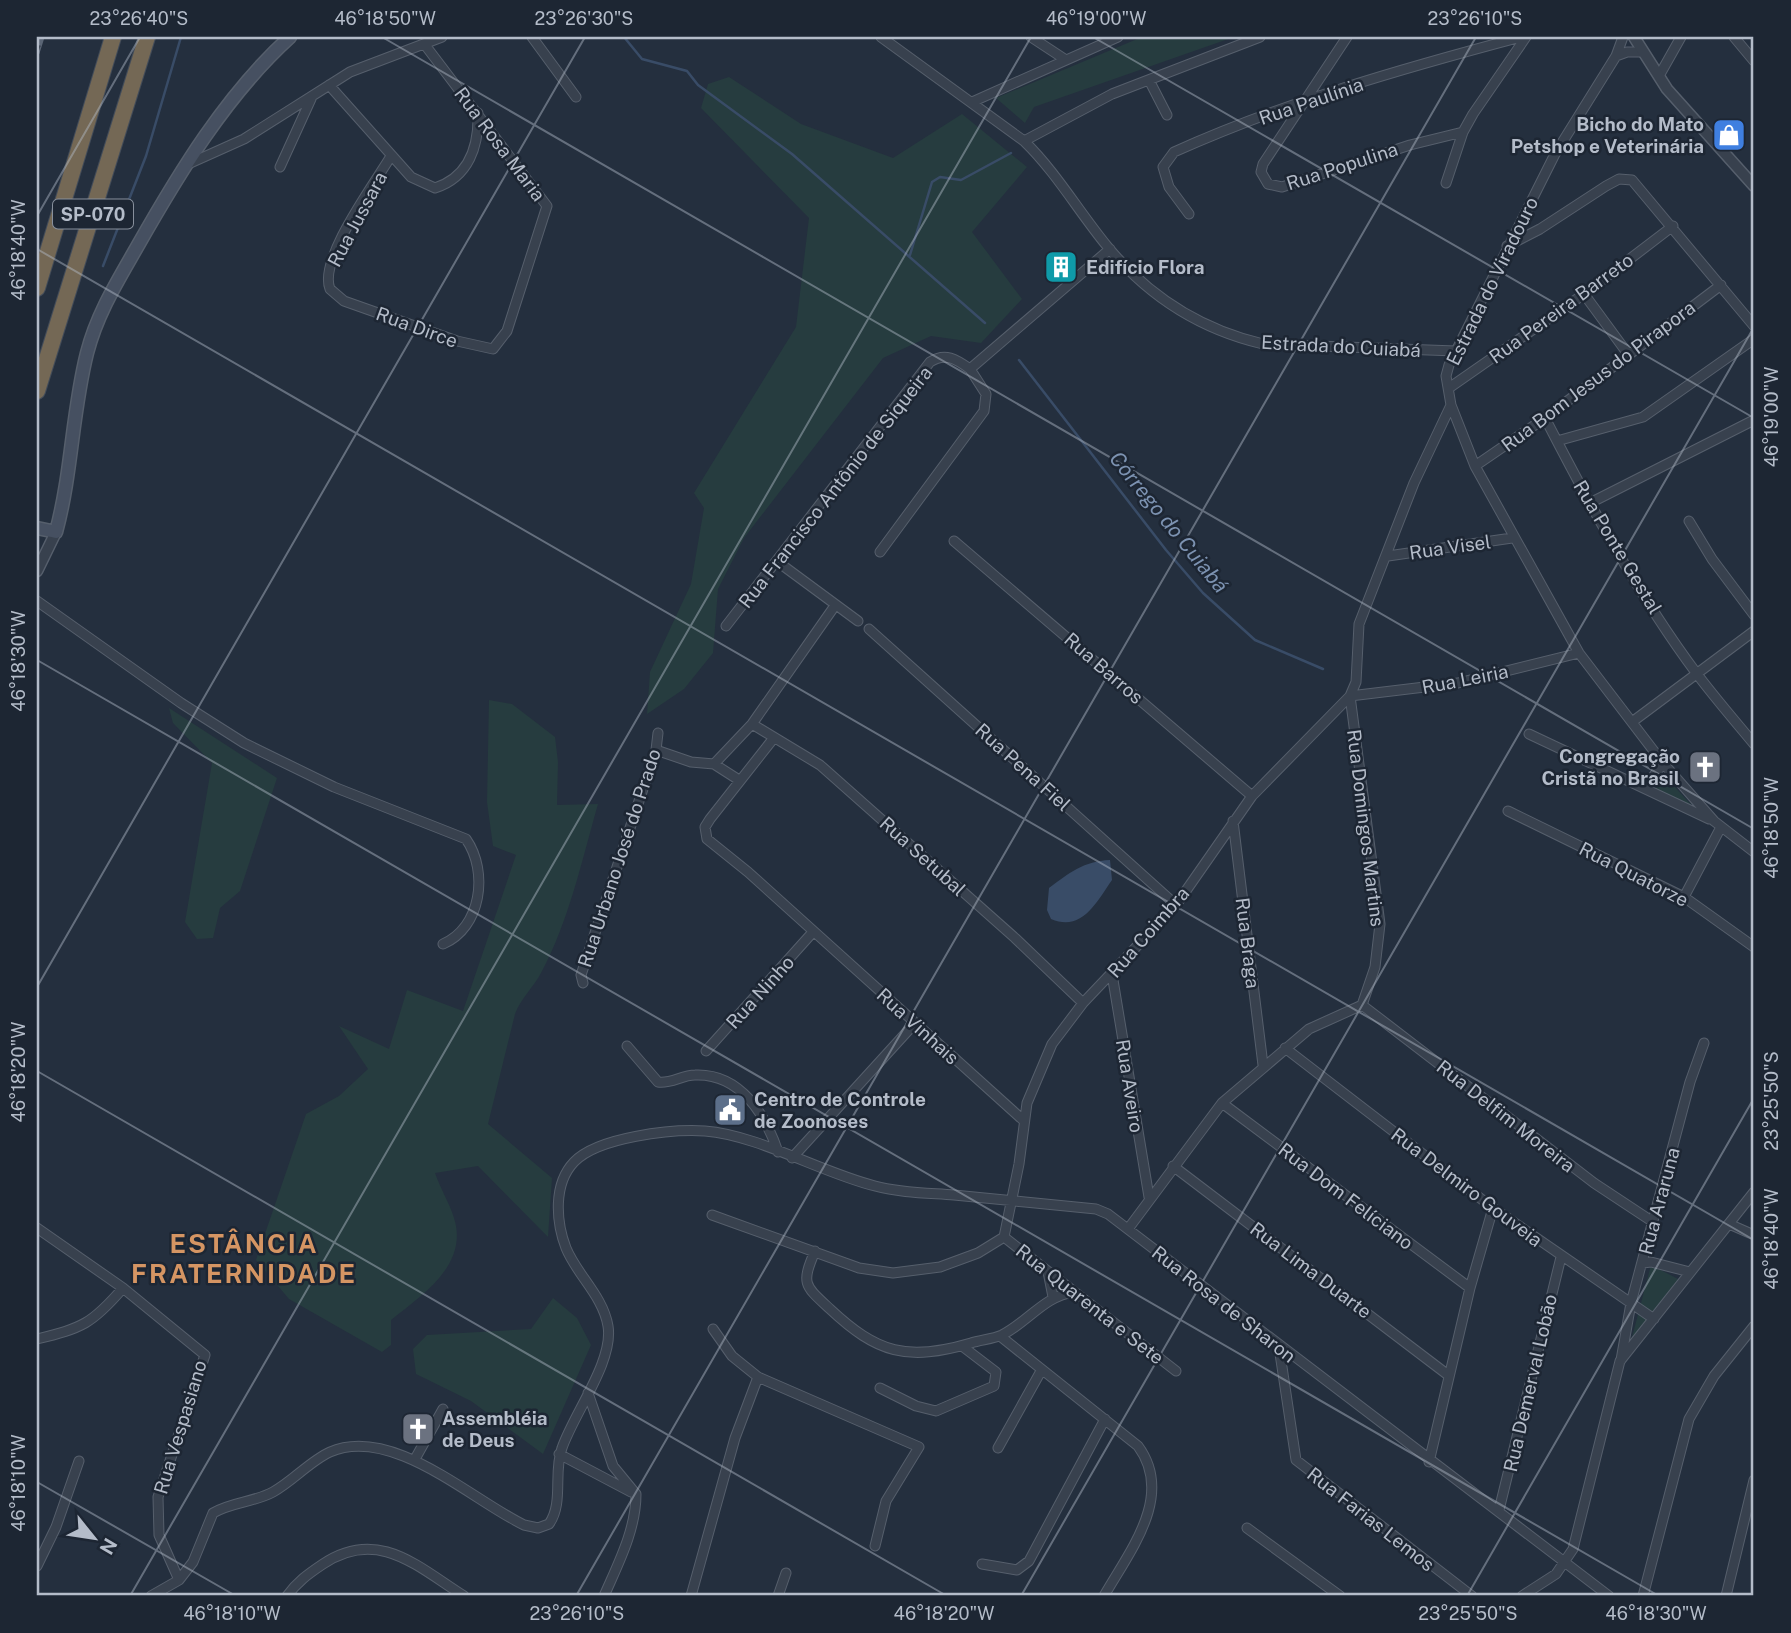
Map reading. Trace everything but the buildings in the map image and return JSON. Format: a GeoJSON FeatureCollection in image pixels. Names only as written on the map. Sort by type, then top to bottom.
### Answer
{"type":"FeatureCollection","features":[{"type":"Feature","properties":{"kind":"highway","name":"SP-070"},"geometry":{"type":"LineString","coordinates":[[37,288],[113,37]]}},
{"type":"Feature","properties":{"kind":"highway","name":"SP-070"},"geometry":{"type":"LineString","coordinates":[[37,391],[147,37]]}},
{"type":"Feature","properties":{"kind":"main road"},"geometry":{"type":"LineString","coordinates":[[37,528],[56,532],[65,501],[86,355],[104,305],[187,165],[243,85],[290,37]]}},
{"type":"Feature","properties":{"kind":"street"},"geometry":{"type":"LineString","coordinates":[[187,165],[244,139],[312,98],[328,85],[370,63],[442,37]]}},
{"type":"Feature","properties":{"kind":"street"},"geometry":{"type":"LineString","coordinates":[[532,37],[576,97]]}},
{"type":"Feature","properties":{"kind":"street","name":"Estrada do Cuiabá"},"geometry":{"type":"LineString","coordinates":[[881,37],[1024,141],[1039,156],[1110,249],[1158,296],[1192,319],[1233,337],[1263,344],[1456,351]]}},
{"type":"Feature","properties":{"kind":"street"},"geometry":{"type":"LineString","coordinates":[[1031,37],[1066,60]]}},
{"type":"Feature","properties":{"kind":"street"},"geometry":{"type":"LineString","coordinates":[[972,102],[1118,37]]}},
{"type":"Feature","properties":{"kind":"street"},"geometry":{"type":"LineString","coordinates":[[1024,141],[1093,103],[1261,37]]}},
{"type":"Feature","properties":{"kind":"street","name":"Rua Populina"},"geometry":{"type":"LineString","coordinates":[[1347,37],[1262,164],[1264,180],[1275,187],[1282,187],[1410,145],[1463,132]]}},
{"type":"Feature","properties":{"kind":"street"},"geometry":{"type":"LineString","coordinates":[[1446,183],[1463,132],[1524,37]]}},
{"type":"Feature","properties":{"kind":"street","name":"Rua Paulínia"},"geometry":{"type":"LineString","coordinates":[[1189,214],[1164,177],[1163,167],[1167,159],[1195,143],[1306,100],[1412,66],[1524,37]]}},
{"type":"Feature","properties":{"kind":"street","name":"Estrada do Viradouro"},"geometry":{"type":"LineString","coordinates":[[1451,405],[1446,376],[1456,351],[1555,153],[1616,56],[1623,37]]}},
{"type":"Feature","properties":{"kind":"street"},"geometry":{"type":"LineString","coordinates":[[1634,37],[1641,52],[1659,76],[1707,135],[1754,186]]}},
{"type":"Feature","properties":{"kind":"street"},"geometry":{"type":"LineString","coordinates":[[1659,76],[1681,37]]}},
{"type":"Feature","properties":{"kind":"street"},"geometry":{"type":"LineString","coordinates":[[1734,37],[1754,61]]}},
{"type":"Feature","properties":{"kind":"street","name":"Rua Rosa Maria"},"geometry":{"type":"LineString","coordinates":[[425,45],[547,206],[506,331]]}},
{"type":"Feature","properties":{"kind":"street"},"geometry":{"type":"LineString","coordinates":[[1616,56],[1641,52]]}},
{"type":"Feature","properties":{"kind":"street"},"geometry":{"type":"LineString","coordinates":[[1149,80],[1167,115]]}},
{"type":"Feature","properties":{"kind":"street"},"geometry":{"type":"LineString","coordinates":[[328,85],[391,156],[419,182],[435,188],[444,185],[464,170],[478,128],[478,113]]}},
{"type":"Feature","properties":{"kind":"street"},"geometry":{"type":"LineString","coordinates":[[280,167],[312,98]]}},
{"type":"Feature","properties":{"kind":"street","name":"Rua Jussara"},"geometry":{"type":"LineString","coordinates":[[327,283],[336,251],[391,156]]}},
{"type":"Feature","properties":{"kind":"street"},"geometry":{"type":"LineString","coordinates":[[1507,246],[1619,179],[1632,180],[1754,326]]}},
{"type":"Feature","properties":{"kind":"street","name":"Rua Pereira Barreto"},"geometry":{"type":"LineString","coordinates":[[1449,388],[1584,294],[1673,226]]}},
{"type":"Feature","properties":{"kind":"street"},"geometry":{"type":"LineString","coordinates":[[880,552],[984,411],[986,394],[970,369],[1110,249]]}},
{"type":"Feature","properties":{"kind":"street","name":"Rua Dirce"},"geometry":{"type":"LineString","coordinates":[[327,283],[335,296],[344,301],[484,350],[499,345],[506,331]]}},
{"type":"Feature","properties":{"kind":"street","name":"Rua Bom Jesus do Pirapora"},"geometry":{"type":"LineString","coordinates":[[1475,466],[1545,418],[1721,285]]}},
{"type":"Feature","properties":{"kind":"street"},"geometry":{"type":"LineString","coordinates":[[1584,294],[1628,354]]}},
{"type":"Feature","properties":{"kind":"street"},"geometry":{"type":"LineString","coordinates":[[1557,442],[1643,417],[1754,339]]}},
{"type":"Feature","properties":{"kind":"street","name":"Rua Francisco Antônio de Siqueira"},"geometry":{"type":"LineString","coordinates":[[726,626],[778,562],[919,372],[938,356],[956,359],[970,369]]}},
{"type":"Feature","properties":{"kind":"street"},"geometry":{"type":"LineString","coordinates":[[1451,405],[1475,466],[1512,538],[1578,653],[1663,763],[1718,825]]}},
{"type":"Feature","properties":{"kind":"street"},"geometry":{"type":"LineString","coordinates":[[1350,696],[1356,682],[1359,624],[1388,556],[1414,483],[1451,405]]}},
{"type":"Feature","properties":{"kind":"street","name":"Rua Ponte Gestal"},"geometry":{"type":"LineString","coordinates":[[1545,418],[1590,503],[1649,603],[1697,674],[1754,744]]}},
{"type":"Feature","properties":{"kind":"street"},"geometry":{"type":"LineString","coordinates":[[1590,503],[1754,420]]}},
{"type":"Feature","properties":{"kind":"street"},"geometry":{"type":"LineString","coordinates":[[1689,521],[1712,559],[1754,615]]}},
{"type":"Feature","properties":{"kind":"street"},"geometry":{"type":"LineString","coordinates":[[37,571],[56,532]]}},
{"type":"Feature","properties":{"kind":"street","name":"Rua Visel"},"geometry":{"type":"LineString","coordinates":[[1388,556],[1512,538]]}},
{"type":"Feature","properties":{"kind":"street","name":"Rua Barros"},"geometry":{"type":"LineString","coordinates":[[954,541],[1252,796]]}},
{"type":"Feature","properties":{"kind":"street"},"geometry":{"type":"LineString","coordinates":[[778,562],[834,607],[858,621]]}},
{"type":"Feature","properties":{"kind":"street"},"geometry":{"type":"LineString","coordinates":[[37,601],[181,703],[244,743],[334,787],[466,839],[477,872],[476,907],[464,932],[443,944]]}},
{"type":"Feature","properties":{"kind":"street"},"geometry":{"type":"LineString","coordinates":[[714,764],[752,724],[834,607]]}},
{"type":"Feature","properties":{"kind":"street","name":"Rua Pena Fiel"},"geometry":{"type":"LineString","coordinates":[[869,629],[1176,905]]}},
{"type":"Feature","properties":{"kind":"street"},"geometry":{"type":"LineString","coordinates":[[1632,722],[1754,631]]}},
{"type":"Feature","properties":{"kind":"street","name":"Rua Leiria"},"geometry":{"type":"LineString","coordinates":[[1350,696],[1458,683],[1578,653]]}},
{"type":"Feature","properties":{"kind":"street","name":"Rua Coimbra"},"geometry":{"type":"LineString","coordinates":[[1004,1237],[1021,1153],[1023,1120],[1034,1082],[1052,1044],[1083,1003],[1176,905],[1252,796],[1350,696]]}},
{"type":"Feature","properties":{"kind":"street","name":"Rua Domingos Martins"},"geometry":{"type":"LineString","coordinates":[[1350,696],[1380,924],[1375,967],[1362,1005]]}},
{"type":"Feature","properties":{"kind":"street","name":"Rua Setubal"},"geometry":{"type":"LineString","coordinates":[[752,724],[820,765],[1015,938],[1083,1003]]}},
{"type":"Feature","properties":{"kind":"street","name":"Rua Urbano José do Prado"},"geometry":{"type":"LineString","coordinates":[[583,983],[581,975],[656,750],[658,733]]}},
{"type":"Feature","properties":{"kind":"street"},"geometry":{"type":"LineString","coordinates":[[1529,734],[1718,825],[1754,852]]}},
{"type":"Feature","properties":{"kind":"street"},"geometry":{"type":"LineString","coordinates":[[656,750],[691,762],[714,764],[739,780],[773,739]]}},
{"type":"Feature","properties":{"kind":"street"},"geometry":{"type":"LineString","coordinates":[[1645,788],[1663,763]]}},
{"type":"Feature","properties":{"kind":"street","name":"Rua Vinhais"},"geometry":{"type":"LineString","coordinates":[[739,780],[705,827],[707,839],[748,872],[1023,1120]]}},
{"type":"Feature","properties":{"kind":"street","name":"Rua Quatorze"},"geometry":{"type":"LineString","coordinates":[[1508,811],[1684,898],[1754,947]]}},
{"type":"Feature","properties":{"kind":"street","name":"Rua Braga"},"geometry":{"type":"LineString","coordinates":[[1233,821],[1263,1065]]}},
{"type":"Feature","properties":{"kind":"street"},"geometry":{"type":"LineString","coordinates":[[1684,898],[1718,825]]}},
{"type":"Feature","properties":{"kind":"street","name":"Rua Ninho"},"geometry":{"type":"LineString","coordinates":[[706,1051],[813,932]]}},
{"type":"Feature","properties":{"kind":"street","name":"Rua Aveiro"},"geometry":{"type":"LineString","coordinates":[[1112,974],[1149,1197]]}},
{"type":"Feature","properties":{"kind":"street"},"geometry":{"type":"LineString","coordinates":[[1128,1229],[1149,1197],[1222,1103],[1263,1065],[1316,1025],[1362,1005]]}},
{"type":"Feature","properties":{"kind":"street","name":"Rua Delfim Moreira"},"geometry":{"type":"LineString","coordinates":[[1362,1005],[1594,1183],[1653,1222]]}},
{"type":"Feature","properties":{"kind":"street"},"geometry":{"type":"LineString","coordinates":[[792,1158],[915,1023]]}},
{"type":"Feature","properties":{"kind":"street","name":"Rua Araruna"},"geometry":{"type":"LineString","coordinates":[[1565,1563],[1581,1521],[1620,1361],[1631,1303],[1704,1042]]}},
{"type":"Feature","properties":{"kind":"street"},"geometry":{"type":"LineString","coordinates":[[627,1046],[658,1082],[698,1074],[711,1077],[746,1094],[766,1119],[778,1153]]}},
{"type":"Feature","properties":{"kind":"street","name":"Rua Delmiro Gouveia"},"geometry":{"type":"LineString","coordinates":[[1285,1048],[1493,1208],[1654,1319]]}},
{"type":"Feature","properties":{"kind":"street","name":"Rua Dom Felíciano"},"geometry":{"type":"LineString","coordinates":[[1222,1103],[1470,1288]]}},
{"type":"Feature","properties":{"kind":"street","name":"Rua Rosa de Sharon"},"geometry":{"type":"LineString","coordinates":[[415,1459],[513,1520],[538,1528],[549,1524],[554,1518],[559,1454],[609,1340],[604,1311],[576,1268],[560,1223],[560,1193],[572,1164],[597,1149],[672,1130],[715,1132],[882,1188],[1096,1209],[1128,1229],[1429,1462],[1499,1510],[1609,1596]]}},
{"type":"Feature","properties":{"kind":"street","name":"Rua Lima Duarte"},"geometry":{"type":"LineString","coordinates":[[1173,1166],[1448,1375]]}},
{"type":"Feature","properties":{"kind":"street"},"geometry":{"type":"LineString","coordinates":[[1620,1361],[1754,1192]]}},
{"type":"Feature","properties":{"kind":"street"},"geometry":{"type":"LineString","coordinates":[[1429,1462],[1448,1375],[1493,1208]]}},
{"type":"Feature","properties":{"kind":"street"},"geometry":{"type":"LineString","coordinates":[[712,1216],[869,1271],[916,1272],[978,1253],[1004,1237]]}},
{"type":"Feature","properties":{"kind":"street"},"geometry":{"type":"LineString","coordinates":[[1729,1224],[1754,1235]]}},
{"type":"Feature","properties":{"kind":"street","name":"Rua Vespasiano"},"geometry":{"type":"LineString","coordinates":[[37,1228],[123,1288],[205,1355],[158,1497],[159,1535],[178,1580]]}},
{"type":"Feature","properties":{"kind":"street","name":"Rua Quarenta e Sete"},"geometry":{"type":"LineString","coordinates":[[1004,1237],[1176,1371]]}},
{"type":"Feature","properties":{"kind":"street"},"geometry":{"type":"LineString","coordinates":[[815,1251],[805,1274],[809,1289],[868,1341],[892,1350],[918,1352],[962,1346],[1000,1336],[1053,1297],[1074,1292]]}},
{"type":"Feature","properties":{"kind":"street","name":"Rua Demerval Lobão"},"geometry":{"type":"LineString","coordinates":[[1499,1510],[1561,1257]]}},
{"type":"Feature","properties":{"kind":"street"},"geometry":{"type":"LineString","coordinates":[[1643,1263],[1651,1262],[1690,1272]]}},
{"type":"Feature","properties":{"kind":"street"},"geometry":{"type":"LineString","coordinates":[[1048,1272],[1053,1297]]}},
{"type":"Feature","properties":{"kind":"street"},"geometry":{"type":"LineString","coordinates":[[37,1339],[81,1328],[104,1310],[123,1288]]}},
{"type":"Feature","properties":{"kind":"street"},"geometry":{"type":"LineString","coordinates":[[1643,1596],[1689,1419],[1714,1376],[1754,1326]]}},
{"type":"Feature","properties":{"kind":"street"},"geometry":{"type":"LineString","coordinates":[[713,1329],[732,1356],[758,1377],[919,1447],[886,1501],[875,1546]]}},
{"type":"Feature","properties":{"kind":"street"},"geometry":{"type":"LineString","coordinates":[[1000,1336],[1138,1446],[1147,1458],[1154,1488],[1147,1518],[1104,1596]]}},
{"type":"Feature","properties":{"kind":"street"},"geometry":{"type":"LineString","coordinates":[[880,1388],[916,1406],[936,1411],[994,1386],[996,1372],[962,1346]]}},
{"type":"Feature","properties":{"kind":"street","name":"Rua Farias Lemos"},"geometry":{"type":"LineString","coordinates":[[1279,1347],[1296,1460],[1472,1596]]}},
{"type":"Feature","properties":{"kind":"street"},"geometry":{"type":"LineString","coordinates":[[998,1448],[1041,1371]]}},
{"type":"Feature","properties":{"kind":"street"},"geometry":{"type":"LineString","coordinates":[[691,1596],[735,1438],[758,1377]]}},
{"type":"Feature","properties":{"kind":"street"},"geometry":{"type":"LineString","coordinates":[[588,1393],[613,1466],[636,1494],[633,1520],[604,1596]]}},
{"type":"Feature","properties":{"kind":"street"},"geometry":{"type":"LineString","coordinates":[[151,1596],[178,1580],[200,1550],[213,1513],[277,1490],[328,1453],[359,1447],[415,1459],[443,1409]]}},
{"type":"Feature","properties":{"kind":"street"},"geometry":{"type":"LineString","coordinates":[[982,1564],[1017,1570],[1029,1561],[1105,1419]]}},
{"type":"Feature","properties":{"kind":"street"},"geometry":{"type":"LineString","coordinates":[[559,1454],[636,1494]]}},
{"type":"Feature","properties":{"kind":"street"},"geometry":{"type":"LineString","coordinates":[[37,1566],[79,1461]]}},
{"type":"Feature","properties":{"kind":"street"},"geometry":{"type":"LineString","coordinates":[[1726,1596],[1754,1480]]}},
{"type":"Feature","properties":{"kind":"street"},"geometry":{"type":"LineString","coordinates":[[1247,1528],[1340,1596]]}},
{"type":"Feature","properties":{"kind":"street"},"geometry":{"type":"LineString","coordinates":[[287,1596],[298,1581],[335,1556],[364,1547],[396,1554],[464,1596]]}},
{"type":"Feature","properties":{"kind":"street"},"geometry":{"type":"LineString","coordinates":[[1522,1596],[1543,1584],[1565,1563]]}},
{"type":"Feature","properties":{"kind":"street"},"geometry":{"type":"LineString","coordinates":[[778,1596],[786,1573]]}},
{"type":"Feature","properties":{"kind":"green space"},"geometry":{"type":"Polygon","coordinates":[[[1142,37],[1234,37],[1034,107],[1025,123],[996,98],[1142,37]]]}},
{"type":"Feature","properties":{"kind":"green space"},"geometry":{"type":"Polygon","coordinates":[[[729,77],[801,124],[893,158],[962,114],[1027,167],[972,232],[1022,299],[981,343],[931,336],[883,358],[744,538],[718,589],[713,653],[684,689],[647,714],[650,672],[691,584],[704,508],[694,493],[796,327],[809,218],[701,108],[708,84],[729,77]]]}},
{"type":"Feature","properties":{"kind":"green space"},"geometry":{"type":"Polygon","coordinates":[[[489,700],[512,704],[555,737],[558,762],[557,805],[598,804],[559,933],[541,973],[515,1014],[488,1124],[552,1178],[548,1237],[478,1166],[435,1173],[454,1218],[457,1235],[455,1250],[440,1277],[391,1320],[391,1345],[382,1352],[289,1299],[256,1260],[306,1114],[339,1096],[368,1069],[339,1026],[389,1049],[407,990],[463,1011],[516,855],[493,846],[487,802],[489,700]]]}},
{"type":"Feature","properties":{"kind":"green space"},"geometry":{"type":"Polygon","coordinates":[[[169,708],[277,778],[240,891],[220,908],[213,938],[197,939],[185,922],[212,763],[173,723],[169,708]]]}},
{"type":"Feature","properties":{"kind":"green space"},"geometry":{"type":"Polygon","coordinates":[[[1662,773],[1696,810],[1650,788],[1662,773]]]}},
{"type":"Feature","properties":{"kind":"green space"},"geometry":{"type":"Polygon","coordinates":[[[1651,1265],[1678,1279],[1630,1345],[1651,1265]]]}},
{"type":"Feature","properties":{"kind":"green space"},"geometry":{"type":"Polygon","coordinates":[[[553,1298],[577,1318],[591,1345],[543,1454],[471,1401],[416,1374],[413,1349],[427,1335],[531,1329],[553,1298]]]}},
{"type":"Feature","properties":{"kind":"water"},"geometry":{"type":"Polygon","coordinates":[[[1110,860],[1112,880],[1087,913],[1071,922],[1051,919],[1047,910],[1049,888],[1085,865],[1110,860]]]}},
{"type":"Feature","properties":{"kind":"waterway"},"geometry":{"type":"LineString","coordinates":[[103,266],[146,156],[181,37]]}},
{"type":"Feature","properties":{"kind":"waterway"},"geometry":{"type":"LineString","coordinates":[[624,37],[642,59],[687,71],[698,85],[792,154],[985,323]]}},
{"type":"Feature","properties":{"kind":"waterway"},"geometry":{"type":"LineString","coordinates":[[910,255],[932,182],[940,177],[961,180],[1011,153]]}},
{"type":"Feature","properties":{"kind":"waterway","name":"Córrego do Cuiabá"},"geometry":{"type":"LineString","coordinates":[[1019,360],[1166,550],[1203,593],[1255,640],[1323,669]]}},
{"type":"Feature","properties":{"kind":"railway"},"geometry":{"type":"LineString","coordinates":[[37,53],[42,37]]}},
{"type":"Feature","properties":{"kind":"place","name":"Bicho do Mato Petshop e Veterinária"},"geometry":{"type":"Point","coordinates":[1729,135]}},
{"type":"Feature","properties":{"kind":"place","name":"Edifício Flora"},"geometry":{"type":"Point","coordinates":[1061,267]}},
{"type":"Feature","properties":{"kind":"place","name":"Congregação Cristã no Brasil"},"geometry":{"type":"Point","coordinates":[1705,767]}},
{"type":"Feature","properties":{"kind":"place","name":"Centro de Controle de Zoonoses"},"geometry":{"type":"Point","coordinates":[730,1110]}},
{"type":"Feature","properties":{"kind":"place","name":"Assembléia de Deus"},"geometry":{"type":"Point","coordinates":[418,1429]}},
{"type":"Feature","properties":{"kind":"district","name":"ESTÂNCIA FRATERNIDADE"},"geometry":{"type":"Point","coordinates":[244,1258]}}]}
